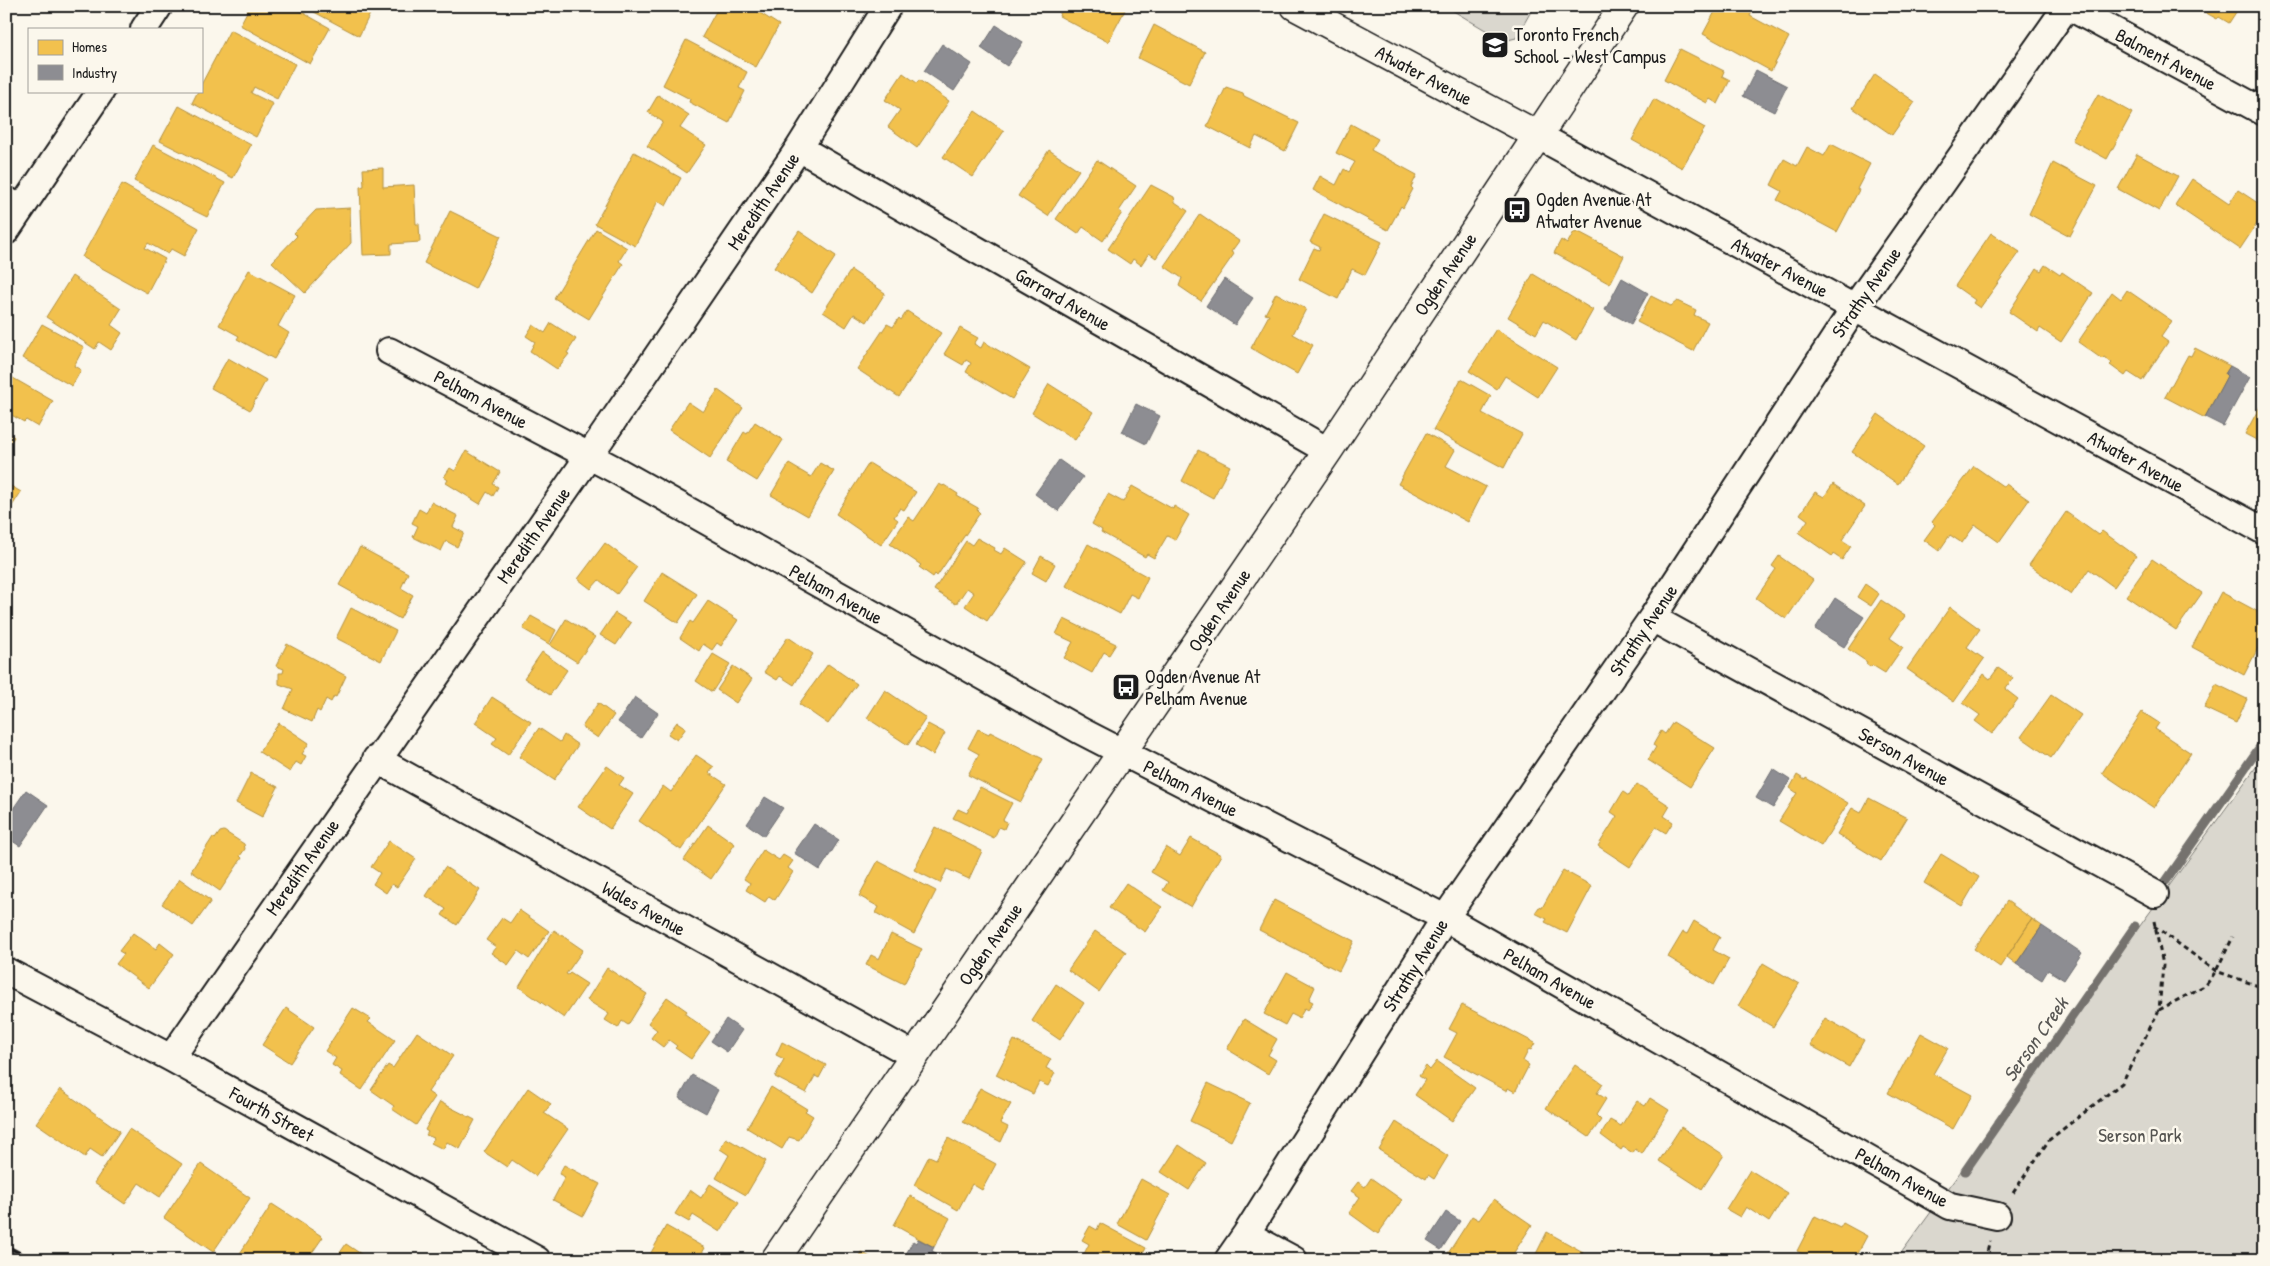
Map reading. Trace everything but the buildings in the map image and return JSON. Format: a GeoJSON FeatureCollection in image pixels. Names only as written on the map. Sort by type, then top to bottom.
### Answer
{"type":"FeatureCollection","features":[{"type":"Feature","properties":{"kind":"street"},"geometry":{"type":"LineString","coordinates":[[145,28],[159,6]]}},
{"type":"Feature","properties":{"kind":"street","name":"Meredith Avenue"},"geometry":{"type":"LineString","coordinates":[[170,1058],[588,456],[799,148],[888,6]]}},
{"type":"Feature","properties":{"kind":"street","name":"Atwater Avenue"},"geometry":{"type":"LineString","coordinates":[[1295,6],[1537,135],[2264,530]]}},
{"type":"Feature","properties":{"kind":"street","name":"Ogden Avenue"},"geometry":{"type":"LineString","coordinates":[[774,1260],[1328,450],[1624,6]]}},
{"type":"Feature","properties":{"kind":"street","name":"Balment Avenue"},"geometry":{"type":"LineString","coordinates":[[2067,6],[2264,112]]}},
{"type":"Feature","properties":{"kind":"street","name":"Strathy Avenue"},"geometry":{"type":"LineString","coordinates":[[1228,1260],[1445,918],[1652,618],[1854,307],[2067,6]]}},
{"type":"Feature","properties":{"kind":"street"},"geometry":{"type":"LineString","coordinates":[[6,231],[15,198],[100,92]]}},
{"type":"Feature","properties":{"kind":"street","name":"Garrard Avenue"},"geometry":{"type":"LineString","coordinates":[[799,148],[1328,450]]}},
{"type":"Feature","properties":{"kind":"street","name":"Pelham Avenue"},"geometry":{"type":"LineString","coordinates":[[389,351],[588,456],[1080,731],[1445,918],[1950,1206],[1997,1216]]}},
{"type":"Feature","properties":{"kind":"street","name":"Serson Avenue"},"geometry":{"type":"LineString","coordinates":[[1652,618],[2156,894]]}},
{"type":"Feature","properties":{"kind":"street","name":"Wales Avenue"},"geometry":{"type":"LineString","coordinates":[[376,759],[913,1055]]}},
{"type":"Feature","properties":{"kind":"street","name":"Fourth Street"},"geometry":{"type":"LineString","coordinates":[[6,971],[170,1058],[537,1260]]}},
{"type":"Feature","properties":{"kind":"street"},"geometry":{"type":"LineString","coordinates":[[1246,1234],[1294,1260]]}},
{"type":"Feature","properties":{"kind":"path"},"geometry":{"type":"LineString","coordinates":[[1985,1260],[1997,1216],[2049,1140],[2122,1083],[2159,1010],[2163,965],[2154,926],[2216,971],[2264,988]]}},
{"type":"Feature","properties":{"kind":"path"},"geometry":{"type":"LineString","coordinates":[[2159,1010],[2206,985],[2216,971],[2233,936]]}},
{"type":"Feature","properties":{"kind":"green space"},"geometry":{"type":"Polygon","coordinates":[[[1445,6],[1534,6],[1516,38],[1504,41],[1445,6]]]}},
{"type":"Feature","properties":{"kind":"green space","name":"Serson Park"},"geometry":{"type":"Polygon","coordinates":[[[2264,756],[2264,1260],[1896,1260],[2264,756]]]}},
{"type":"Feature","properties":{"kind":"waterway","name":"Serson Creek"},"geometry":{"type":"LineString","coordinates":[[2166,881],[2264,741]]}},
{"type":"Feature","properties":{"kind":"waterway","name":"Serson Creek"},"geometry":{"type":"LineString","coordinates":[[1965,1171],[2135,926]]}},
{"type":"Feature","properties":{"kind":"railway"},"geometry":{"type":"LineString","coordinates":[[6,1246],[33,1260]]}},
{"type":"Feature","properties":{"kind":"place","name":"Toronto French School - West Campus"},"geometry":{"type":"Point","coordinates":[1495,45]}},
{"type":"Feature","properties":{"kind":"place","name":"Ogden Avenue At Atwater Avenue"},"geometry":{"type":"Point","coordinates":[1517,210]}},
{"type":"Feature","properties":{"kind":"place","name":"Ogden Avenue At Pelham Avenue"},"geometry":{"type":"Point","coordinates":[1126,687]}}]}
